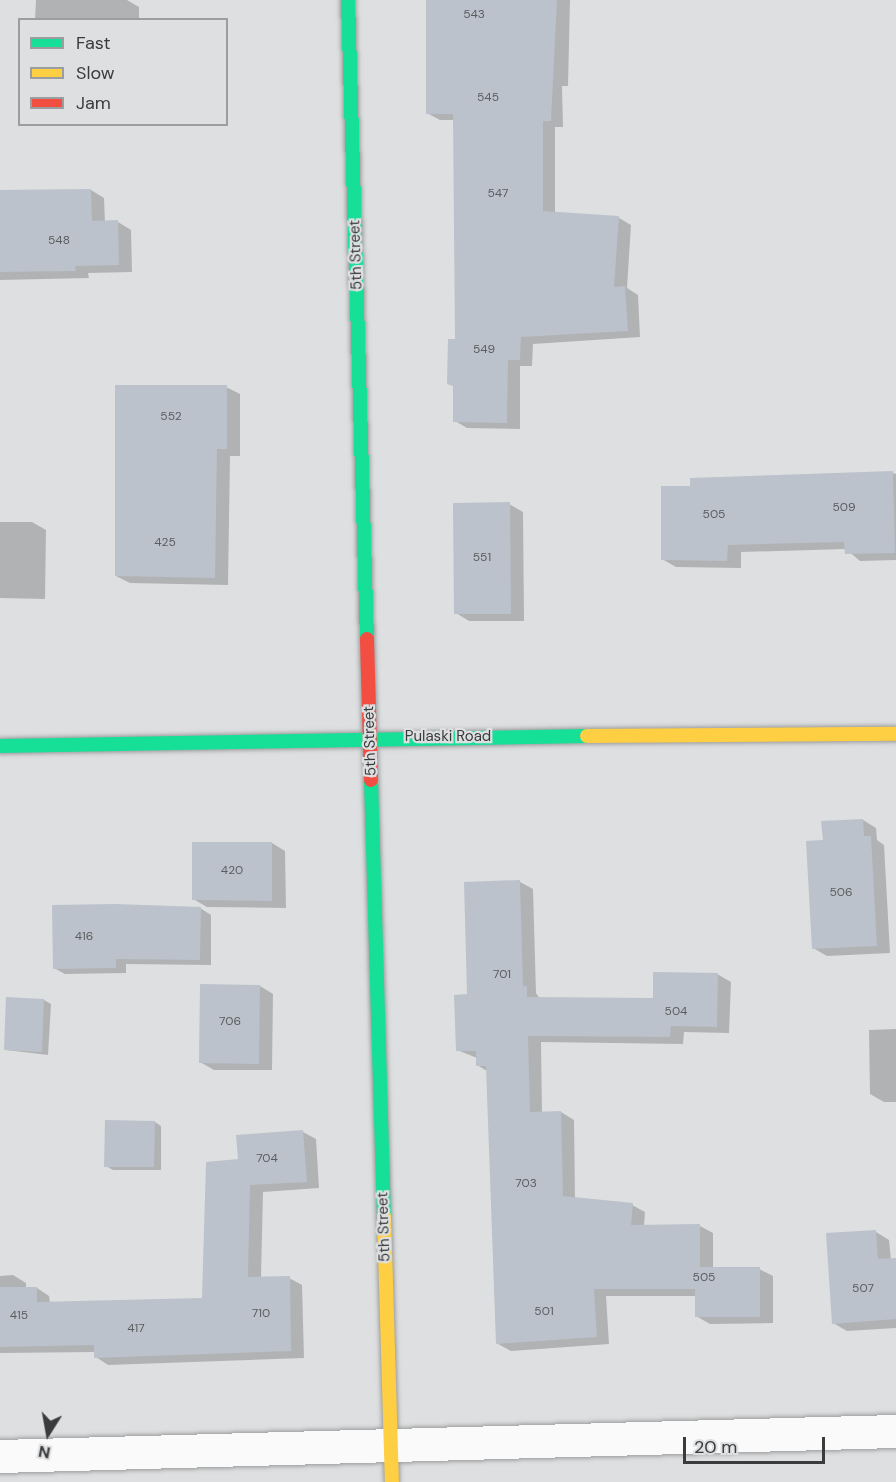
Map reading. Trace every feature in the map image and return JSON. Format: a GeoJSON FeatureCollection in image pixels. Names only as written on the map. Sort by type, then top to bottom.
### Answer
{"type":"FeatureCollection","features":[{"type":"Feature","properties":{"kind":"street","name":"5th Street"},"geometry":{"type":"LineString","coordinates":[[348,0],[392,1482]]}},
{"type":"Feature","properties":{"kind":"street","name":"Pulaski Road"},"geometry":{"type":"LineString","coordinates":[[0,746],[370,738],[896,734]]}},
{"type":"Feature","properties":{"kind":"street"},"geometry":{"type":"LineString","coordinates":[[0,1456],[896,1431]]}},
{"type":"Feature","properties":{"kind":"building"},"geometry":{"type":"Polygon","coordinates":[[[426,0],[557,0],[551,121],[543,121],[543,211],[619,216],[614,287],[625,286],[628,331],[521,337],[520,360],[508,360],[507,423],[453,422],[453,386],[447,384],[448,339],[455,339],[453,114],[426,114],[426,0]]]}},
{"type":"Feature","properties":{"kind":"building"},"geometry":{"type":"Polygon","coordinates":[[[91,189],[92,221],[118,220],[119,265],[75,266],[76,271],[0,272],[0,190],[91,189]]]}},
{"type":"Feature","properties":{"kind":"building"},"geometry":{"type":"Polygon","coordinates":[[[115,385],[227,385],[227,449],[217,449],[215,578],[115,576],[115,385]]]}},
{"type":"Feature","properties":{"kind":"building"},"geometry":{"type":"Polygon","coordinates":[[[893,471],[895,553],[845,554],[844,542],[728,545],[727,561],[661,560],[661,486],[690,486],[690,478],[893,471]]]}},
{"type":"Feature","properties":{"kind":"building"},"geometry":{"type":"Polygon","coordinates":[[[510,502],[511,614],[454,614],[453,503],[510,502]]]}},
{"type":"Feature","properties":{"kind":"building"},"geometry":{"type":"Polygon","coordinates":[[[863,819],[864,836],[871,836],[877,946],[812,949],[806,841],[823,840],[821,821],[863,819]]]}},
{"type":"Feature","properties":{"kind":"building"},"geometry":{"type":"Polygon","coordinates":[[[192,842],[272,842],[272,901],[192,900],[192,842]]]}},
{"type":"Feature","properties":{"kind":"building"},"geometry":{"type":"Polygon","coordinates":[[[520,880],[523,986],[527,986],[527,997],[653,998],[653,972],[718,973],[717,1027],[671,1026],[670,1037],[528,1036],[530,1112],[561,1111],[563,1196],[633,1203],[631,1225],[700,1224],[700,1267],[760,1267],[760,1317],[695,1317],[695,1289],[594,1289],[597,1337],[496,1344],[486,1066],[476,1066],[476,1051],[456,1051],[454,995],[467,994],[464,882],[520,880]]]}},
{"type":"Feature","properties":{"kind":"building"},"geometry":{"type":"Polygon","coordinates":[[[115,904],[201,907],[200,960],[116,959],[116,968],[53,969],[52,905],[115,904]]]}},
{"type":"Feature","properties":{"kind":"building"},"geometry":{"type":"Polygon","coordinates":[[[200,984],[260,985],[259,1064],[199,1063],[200,984]]]}},
{"type":"Feature","properties":{"kind":"building"},"geometry":{"type":"Polygon","coordinates":[[[6,997],[44,999],[42,1052],[4,1050],[6,997]]]}},
{"type":"Feature","properties":{"kind":"building"},"geometry":{"type":"Polygon","coordinates":[[[105,1120],[155,1121],[154,1167],[104,1167],[105,1120]]]}},
{"type":"Feature","properties":{"kind":"building"},"geometry":{"type":"Polygon","coordinates":[[[303,1130],[307,1182],[250,1185],[248,1277],[290,1276],[291,1351],[94,1358],[94,1345],[0,1347],[0,1287],[37,1287],[37,1302],[202,1298],[206,1162],[238,1159],[236,1135],[303,1130]]]}},
{"type":"Feature","properties":{"kind":"building"},"geometry":{"type":"Polygon","coordinates":[[[876,1230],[878,1259],[896,1258],[896,1319],[832,1324],[826,1233],[876,1230]]]}},
{"type":"Feature","properties":{"kind":"traffic: fast"},"geometry":{"type":"LineString","coordinates":[[348,0],[367,639]]}},
{"type":"Feature","properties":{"kind":"traffic: fast"},"geometry":{"type":"LineString","coordinates":[[0,746],[587,736]]}},
{"type":"Feature","properties":{"kind":"traffic: fast"},"geometry":{"type":"LineString","coordinates":[[371,780],[384,1216]]}},
{"type":"Feature","properties":{"kind":"traffic: slow"},"geometry":{"type":"LineString","coordinates":[[587,736],[896,734]]}},
{"type":"Feature","properties":{"kind":"traffic: slow"},"geometry":{"type":"LineString","coordinates":[[384,1216],[392,1482]]}},
{"type":"Feature","properties":{"kind":"traffic: jam"},"geometry":{"type":"LineString","coordinates":[[367,639],[371,780]]}}]}
